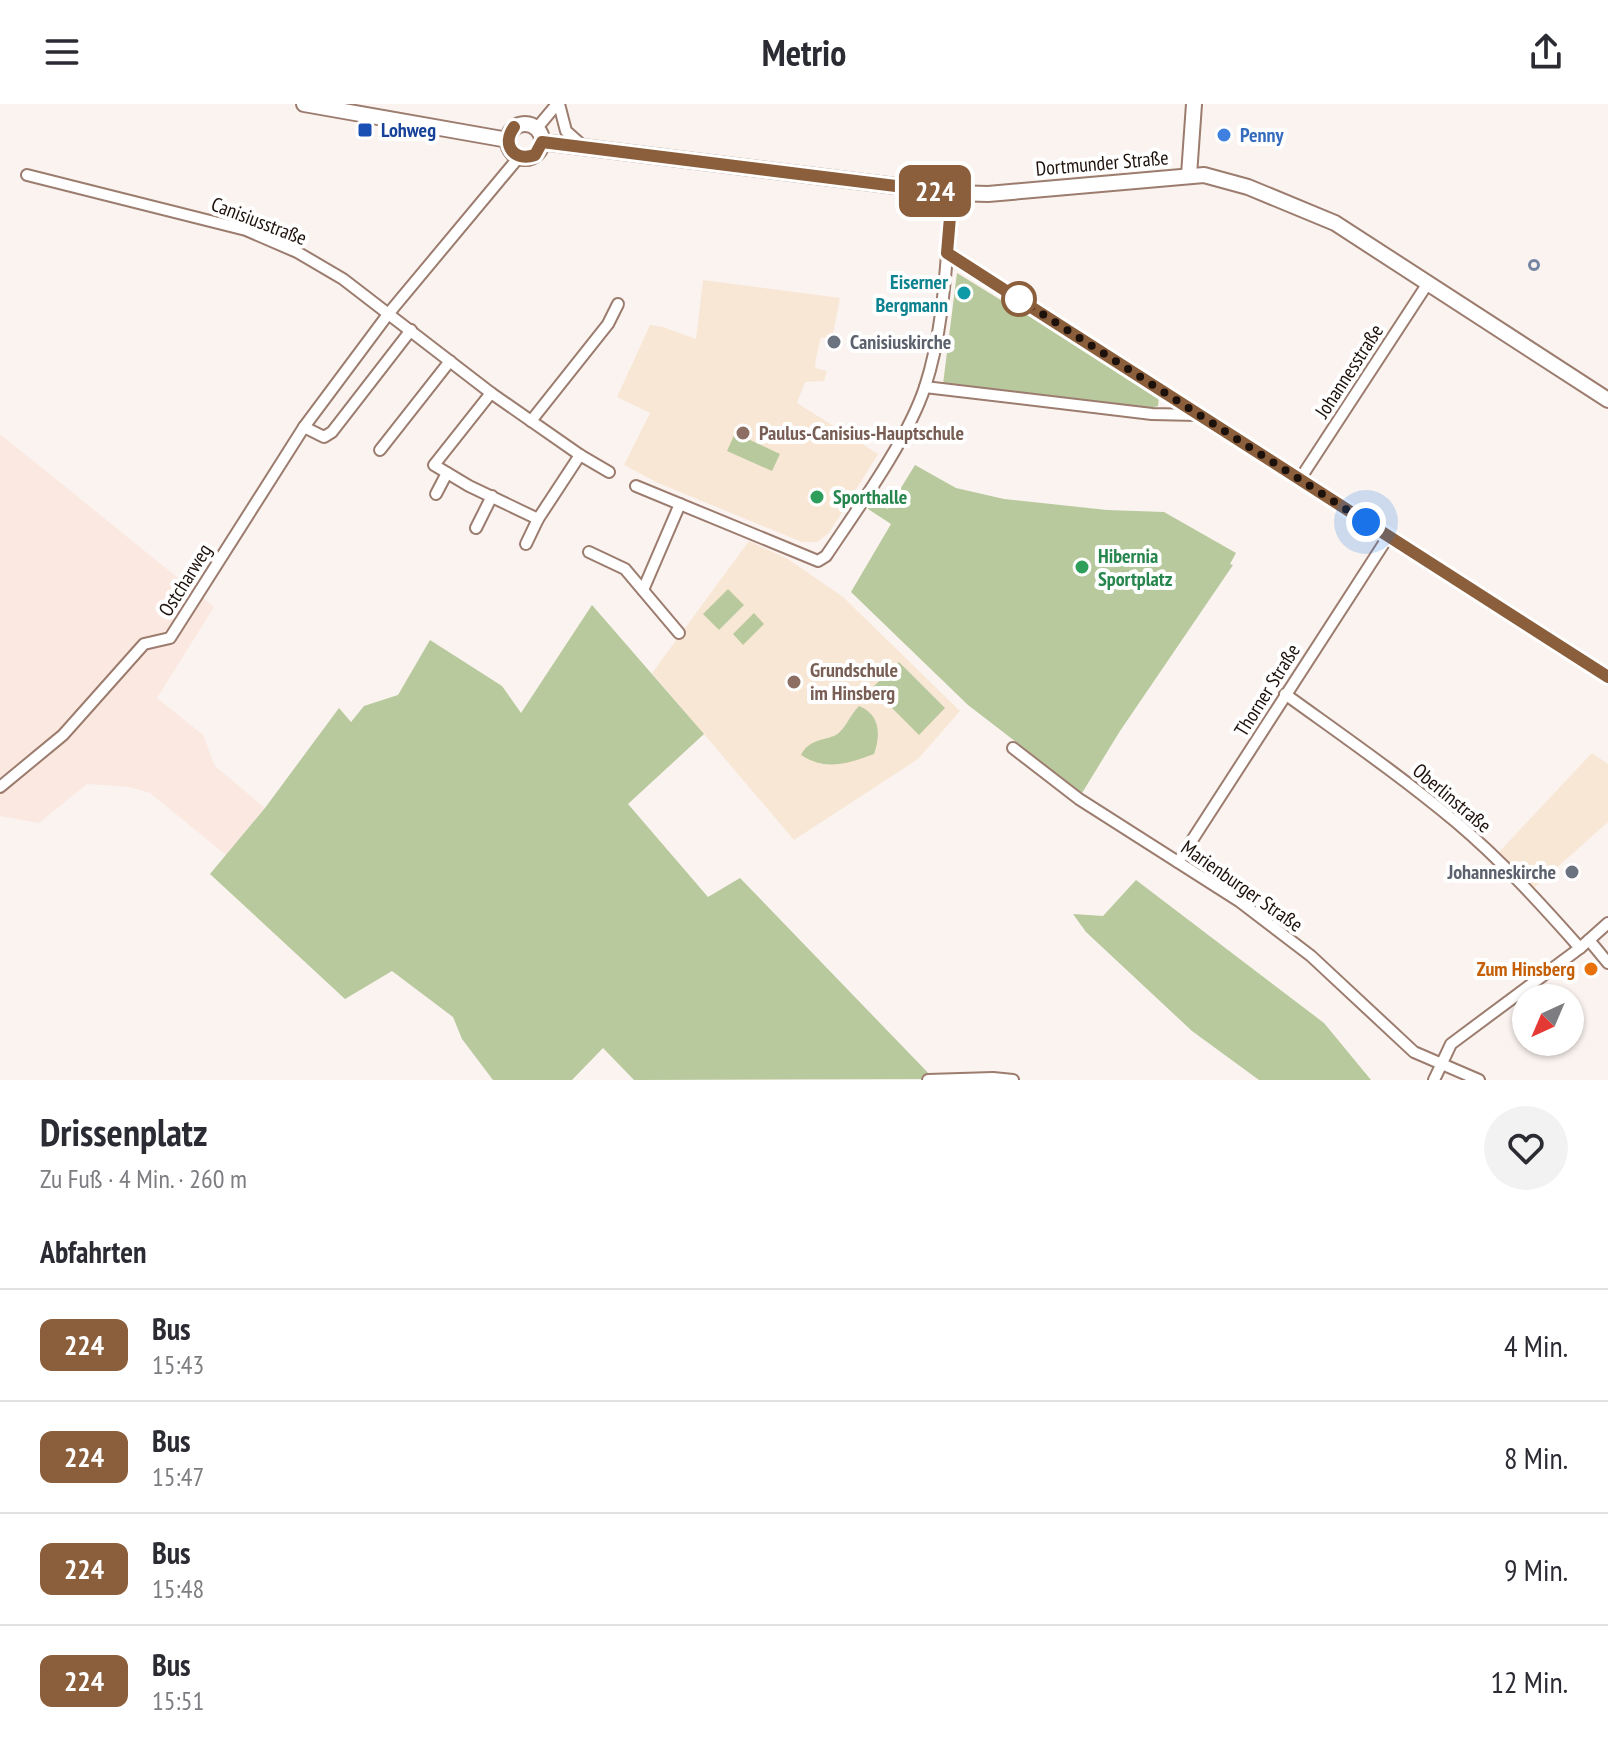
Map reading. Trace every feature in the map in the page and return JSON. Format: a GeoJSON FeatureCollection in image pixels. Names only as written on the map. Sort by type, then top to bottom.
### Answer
{"type":"FeatureCollection","features":[{"type":"Feature","properties":{"kind":"main road"},"geometry":{"type":"LineString","coordinates":[[304,104],[508,140]]}},
{"type":"Feature","properties":{"kind":"main road"},"geometry":{"type":"LineString","coordinates":[[1189,175],[1194,104]]}},
{"type":"Feature","properties":{"kind":"main road"},"geometry":{"type":"LineString","coordinates":[[528,124],[540,135],[535,155],[519,157],[512,152],[508,140],[511,131],[519,125],[528,124]]}},
{"type":"Feature","properties":{"kind":"main road","name":"Dortmunder Straße"},"geometry":{"type":"LineString","coordinates":[[540,135],[586,149],[952,193],[988,194],[1204,175],[1248,187],[1335,223],[1608,400]]}},
{"type":"Feature","properties":{"kind":"street"},"geometry":{"type":"LineString","coordinates":[[540,135],[558,104]]}},
{"type":"Feature","properties":{"kind":"street"},"geometry":{"type":"LineString","coordinates":[[558,104],[566,131],[586,149]]}},
{"type":"Feature","properties":{"kind":"street","name":"Ostcharweg"},"geometry":{"type":"LineString","coordinates":[[0,787],[63,735],[144,644],[170,638],[304,427],[389,313],[519,157]]}},
{"type":"Feature","properties":{"kind":"street","name":"Canisiusstraße"},"geometry":{"type":"LineString","coordinates":[[27,175],[246,230],[297,252],[343,279],[491,393],[609,472]]}},
{"type":"Feature","properties":{"kind":"street"},"geometry":{"type":"LineString","coordinates":[[636,486],[818,561],[826,556],[904,433],[925,387],[940,314],[952,193]]}},
{"type":"Feature","properties":{"kind":"street"},"geometry":{"type":"LineString","coordinates":[[947,253],[1608,677]]}},
{"type":"Feature","properties":{"kind":"street","name":"Johannesstraße"},"geometry":{"type":"LineString","coordinates":[[1300,479],[1428,283]]}},
{"type":"Feature","properties":{"kind":"street"},"geometry":{"type":"LineString","coordinates":[[531,421],[608,324],[618,304]]}},
{"type":"Feature","properties":{"kind":"street"},"geometry":{"type":"LineString","coordinates":[[304,427],[324,437],[332,432],[411,330]]}},
{"type":"Feature","properties":{"kind":"street"},"geometry":{"type":"LineString","coordinates":[[380,450],[450,361]]}},
{"type":"Feature","properties":{"kind":"street"},"geometry":{"type":"LineString","coordinates":[[925,387],[1152,414],[1200,415]]}},
{"type":"Feature","properties":{"kind":"street"},"geometry":{"type":"LineString","coordinates":[[491,393],[434,465],[538,519]]}},
{"type":"Feature","properties":{"kind":"street"},"geometry":{"type":"LineString","coordinates":[[526,544],[538,519],[580,455]]}},
{"type":"Feature","properties":{"kind":"street"},"geometry":{"type":"LineString","coordinates":[[436,494],[447,473]]}},
{"type":"Feature","properties":{"kind":"street"},"geometry":{"type":"LineString","coordinates":[[476,528],[492,496]]}},
{"type":"Feature","properties":{"kind":"street"},"geometry":{"type":"LineString","coordinates":[[643,590],[680,504]]}},
{"type":"Feature","properties":{"kind":"street","name":"Thorner Straße"},"geometry":{"type":"LineString","coordinates":[[1178,862],[1388,537]]}},
{"type":"Feature","properties":{"kind":"street"},"geometry":{"type":"LineString","coordinates":[[589,552],[625,569],[679,633]]}},
{"type":"Feature","properties":{"kind":"street","name":"Oberlinstraße"},"geometry":{"type":"LineString","coordinates":[[1285,694],[1455,821],[1512,874],[1580,948]]}},
{"type":"Feature","properties":{"kind":"street","name":"Marienburger Straße"},"geometry":{"type":"LineString","coordinates":[[1013,748],[1079,799],[1239,901],[1311,956],[1414,1052],[1479,1080]]}},
{"type":"Feature","properties":{"kind":"street"},"geometry":{"type":"LineString","coordinates":[[1434,1080],[1451,1044],[1580,948],[1608,923]]}},
{"type":"Feature","properties":{"kind":"street"},"geometry":{"type":"LineString","coordinates":[[1589,940],[1608,963]]}},
{"type":"Feature","properties":{"kind":"street"},"geometry":{"type":"LineString","coordinates":[[928,1080],[1013,1080]]}},
{"type":"Feature","properties":{"kind":"shaded area","name":"Paulus-Canisius-Hauptschule"},"geometry":{"type":"Polygon","coordinates":[[[703,280],[840,298],[832,339],[821,337],[816,358],[815,368],[827,371],[824,381],[805,382],[797,403],[878,454],[829,533],[817,542],[802,542],[658,483],[624,465],[650,413],[617,397],[650,325],[696,339],[703,280]]]}},
{"type":"Feature","properties":{"kind":"shaded area"},"geometry":{"type":"Polygon","coordinates":[[[0,434],[214,607],[157,698],[203,735],[215,766],[265,808],[226,855],[150,793],[130,787],[87,784],[39,823],[0,816],[0,434]]]}},
{"type":"Feature","properties":{"kind":"shaded area","name":"Grundschule im Hinsberg"},"geometry":{"type":"Polygon","coordinates":[[[749,541],[788,559],[843,597],[960,711],[918,759],[794,840],[652,673],[749,541]]]}},
{"type":"Feature","properties":{"kind":"shaded area"},"geometry":{"type":"Polygon","coordinates":[[[1592,753],[1608,764],[1608,822],[1534,888],[1498,853],[1592,753]]]}},
{"type":"Feature","properties":{"kind":"green space"},"geometry":{"type":"Polygon","coordinates":[[[957,273],[1017,310],[1020,305],[1156,393],[1158,406],[1148,409],[943,384],[957,273]]]}},
{"type":"Feature","properties":{"kind":"green space"},"geometry":{"type":"Polygon","coordinates":[[[735,433],[780,454],[772,471],[727,451],[735,433]]]}},
{"type":"Feature","properties":{"kind":"green space","name":"Hibernia Sportplatz"},"geometry":{"type":"Polygon","coordinates":[[[915,465],[956,488],[1004,499],[1107,510],[1164,512],[1236,553],[1230,564],[1233,565],[1120,731],[1082,793],[968,705],[851,592],[891,524],[868,509],[871,501],[888,509],[915,465]]]}},
{"type":"Feature","properties":{"kind":"green space"},"geometry":{"type":"Polygon","coordinates":[[[728,589],[744,605],[719,630],[703,614],[728,589]]]}},
{"type":"Feature","properties":{"kind":"green space"},"geometry":{"type":"Polygon","coordinates":[[[592,605],[704,734],[628,804],[708,897],[740,878],[934,1079],[634,1080],[603,1048],[572,1080],[493,1080],[462,1039],[453,1017],[392,971],[345,999],[210,874],[265,808],[339,708],[351,722],[364,706],[398,695],[430,640],[502,686],[521,713],[592,605]]]}},
{"type":"Feature","properties":{"kind":"green space"},"geometry":{"type":"Polygon","coordinates":[[[754,613],[764,624],[743,645],[733,634],[754,613]]]}},
{"type":"Feature","properties":{"kind":"green space"},"geometry":{"type":"Polygon","coordinates":[[[899,662],[945,708],[919,735],[872,688],[899,662]]]}},
{"type":"Feature","properties":{"kind":"green space"},"geometry":{"type":"Polygon","coordinates":[[[859,706],[871,714],[877,726],[878,740],[874,754],[837,764],[819,763],[801,755],[811,744],[838,734],[859,706]]]}},
{"type":"Feature","properties":{"kind":"green space"},"geometry":{"type":"Polygon","coordinates":[[[1136,880],[1324,1023],[1371,1080],[1259,1080],[1192,1031],[1086,932],[1073,914],[1103,916],[1136,880]]]}},
{"type":"Feature","properties":{"kind":"waterway"},"geometry":{"type":"LineString","coordinates":[[1534,261],[1538,265],[1534,269],[1530,265],[1534,261]]}},
{"type":"Feature","properties":{"kind":"bus line","name":"224"},"geometry":{"type":"LineString","coordinates":[[514,127],[508,145],[512,152],[525,158],[539,152],[542,142],[952,193],[947,253],[1608,677]]}},
{"type":"Feature","properties":{"kind":"place","name":"Lohweg"},"geometry":{"type":"Point","coordinates":[365,130]}},
{"type":"Feature","properties":{"kind":"place","name":"Penny"},"geometry":{"type":"Point","coordinates":[1224,135]}},
{"type":"Feature","properties":{"kind":"place","name":"Eiserner Bergmann"},"geometry":{"type":"Point","coordinates":[964,293]}},
{"type":"Feature","properties":{"kind":"place","name":"Canisiuskirche"},"geometry":{"type":"Point","coordinates":[834,342]}},
{"type":"Feature","properties":{"kind":"place","name":"Paulus-Canisius-Hauptschule"},"geometry":{"type":"Point","coordinates":[743,433]}},
{"type":"Feature","properties":{"kind":"place","name":"Sporthalle"},"geometry":{"type":"Point","coordinates":[817,497]}},
{"type":"Feature","properties":{"kind":"place","name":"Hibernia Sportplatz"},"geometry":{"type":"Point","coordinates":[1082,567]}},
{"type":"Feature","properties":{"kind":"place","name":"Grundschule im Hinsberg"},"geometry":{"type":"Point","coordinates":[794,682]}},
{"type":"Feature","properties":{"kind":"place","name":"Johanneskirche"},"geometry":{"type":"Point","coordinates":[1572,872]}},
{"type":"Feature","properties":{"kind":"place","name":"Zum Hinsberg"},"geometry":{"type":"Point","coordinates":[1591,969]}},
{"type":"Feature","properties":{"kind":"route"},"geometry":{"type":"LineString","coordinates":[[1019,299],[1366,522]]}}]}
